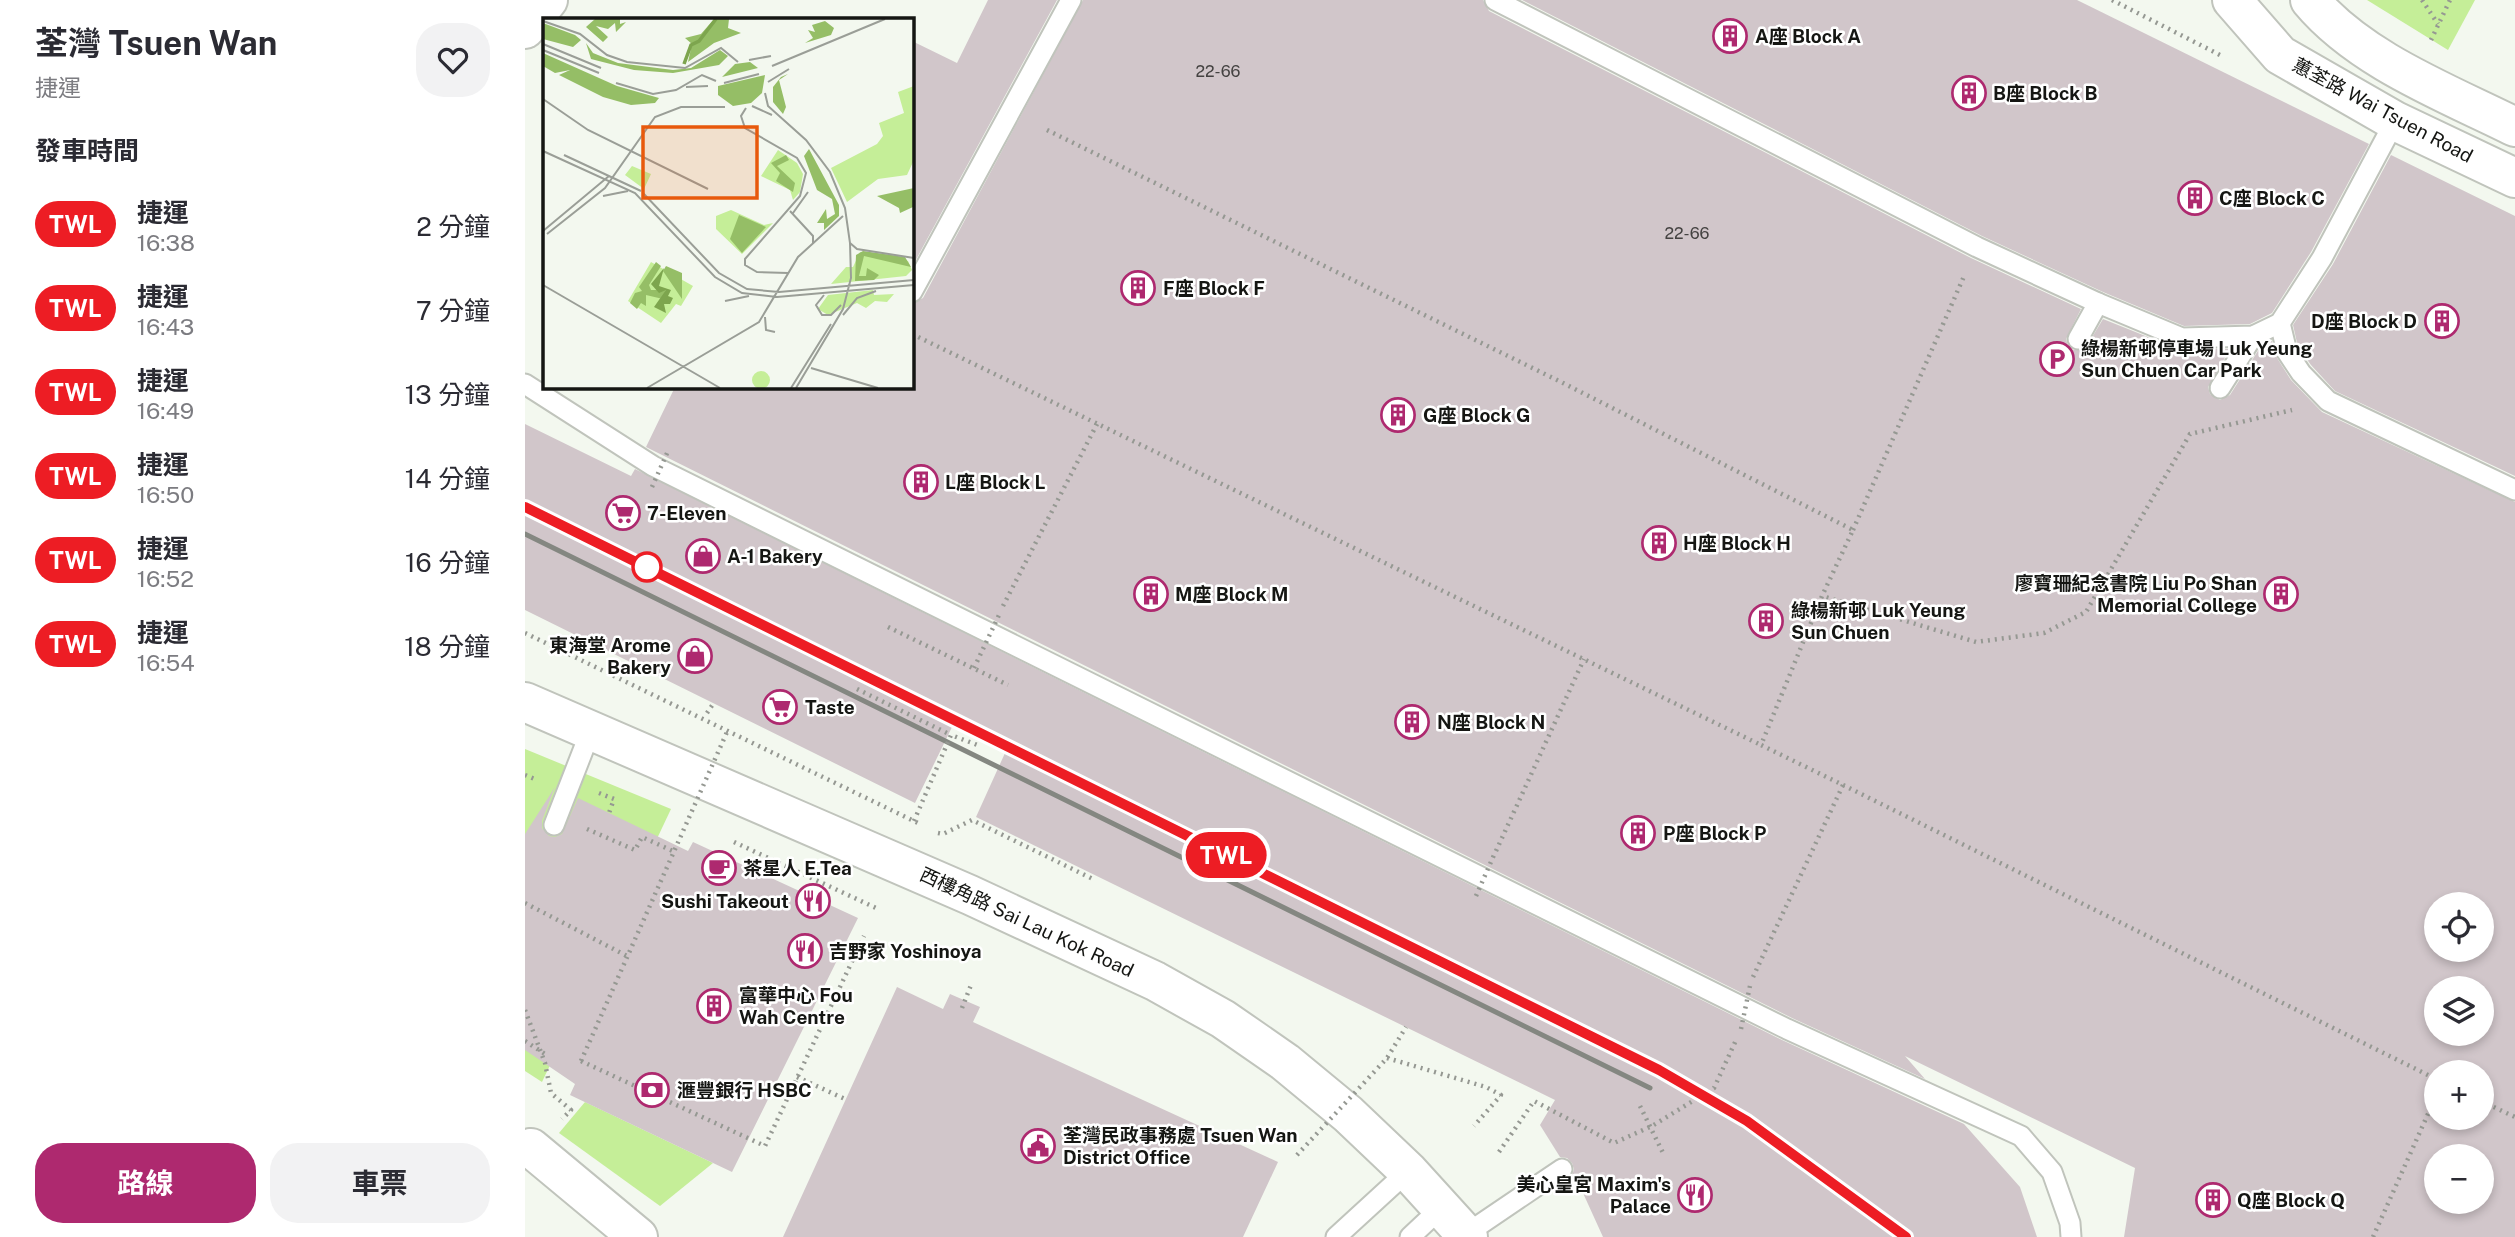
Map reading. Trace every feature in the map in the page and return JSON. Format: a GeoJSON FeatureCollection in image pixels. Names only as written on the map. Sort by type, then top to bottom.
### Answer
{"type":"FeatureCollection","features":[{"type":"Feature","properties":{"kind":"street"},"geometry":{"type":"LineString","coordinates":[[525,29],[548,0]]}},
{"type":"Feature","properties":{"kind":"street","name":"蕙荃路 Wai Tsuen Road"},"geometry":{"type":"LineString","coordinates":[[2232,0],[2280,55],[2395,121],[2515,178]]}},
{"type":"Feature","properties":{"kind":"street"},"geometry":{"type":"LineString","coordinates":[[2310,0],[2346,34],[2401,70],[2515,127]]}},
{"type":"Feature","properties":{"kind":"street","name":"西樓角路 Sai Lau Kok Road"},"geometry":{"type":"LineString","coordinates":[[525,702],[970,895],[1166,988],[1223,1019],[1285,1062],[1348,1114],[1408,1171],[1459,1226]]}},
{"type":"Feature","properties":{"kind":"street"},"geometry":{"type":"LineString","coordinates":[[531,1148],[638,1237]]}},
{"type":"Feature","properties":{"kind":"lane"},"geometry":{"type":"LineString","coordinates":[[913,290],[1071,0]]}},
{"type":"Feature","properties":{"kind":"lane"},"geometry":{"type":"LineString","coordinates":[[1495,0],[1977,247],[2182,338],[2253,336],[2280,323],[2322,258],[2395,121]]}},
{"type":"Feature","properties":{"kind":"lane"},"geometry":{"type":"LineString","coordinates":[[2078,339],[2098,303]]}},
{"type":"Feature","properties":{"kind":"lane"},"geometry":{"type":"LineString","coordinates":[[2280,323],[2287,352],[2301,373],[2328,401],[2515,490]]}},
{"type":"Feature","properties":{"kind":"lane"},"geometry":{"type":"LineString","coordinates":[[2220,388],[2253,336]]}},
{"type":"Feature","properties":{"kind":"lane"},"geometry":{"type":"LineString","coordinates":[[525,384],[653,466],[1787,1029],[2021,1136],[2052,1172],[2070,1223],[2071,1237]]}},
{"type":"Feature","properties":{"kind":"lane"},"geometry":{"type":"LineString","coordinates":[[554,825],[591,730]]}},
{"type":"Feature","properties":{"kind":"lane"},"geometry":{"type":"LineString","coordinates":[[1410,1237],[1459,1226],[1562,1169]]}},
{"type":"Feature","properties":{"kind":"lane"},"geometry":{"type":"LineString","coordinates":[[1336,1237],[1408,1171]]}},
{"type":"Feature","properties":{"kind":"path"},"geometry":{"type":"LineString","coordinates":[[2112,0],[2230,60]]}},
{"type":"Feature","properties":{"kind":"path"},"geometry":{"type":"LineString","coordinates":[[2422,0],[2438,24]]}},
{"type":"Feature","properties":{"kind":"path"},"geometry":{"type":"LineString","coordinates":[[2427,49],[2450,0]]}},
{"type":"Feature","properties":{"kind":"path"},"geometry":{"type":"LineString","coordinates":[[1047,130],[1559,381],[1853,530]]}},
{"type":"Feature","properties":{"kind":"path"},"geometry":{"type":"LineString","coordinates":[[1761,745],[1822,596],[1977,247]]}},
{"type":"Feature","properties":{"kind":"path"},"geometry":{"type":"LineString","coordinates":[[913,334],[1843,785],[2424,1073]]}},
{"type":"Feature","properties":{"kind":"path"},"geometry":{"type":"LineString","coordinates":[[1822,596],[1976,642],[2044,633],[2086,612],[2190,434],[2328,401]]}},
{"type":"Feature","properties":{"kind":"path"},"geometry":{"type":"LineString","coordinates":[[974,668],[1097,424]]}},
{"type":"Feature","properties":{"kind":"path"},"geometry":{"type":"LineString","coordinates":[[652,487],[668,451]]}},
{"type":"Feature","properties":{"kind":"path"},"geometry":{"type":"LineString","coordinates":[[888,627],[1008,685]]}},
{"type":"Feature","properties":{"kind":"path"},"geometry":{"type":"LineString","coordinates":[[525,633],[923,826]]}},
{"type":"Feature","properties":{"kind":"path"},"geometry":{"type":"LineString","coordinates":[[1476,896],[1584,659]]}},
{"type":"Feature","properties":{"kind":"path"},"geometry":{"type":"LineString","coordinates":[[857,689],[951,735],[980,746]]}},
{"type":"Feature","properties":{"kind":"path"},"geometry":{"type":"LineString","coordinates":[[707,713],[713,704]]}},
{"type":"Feature","properties":{"kind":"path"},"geometry":{"type":"LineString","coordinates":[[727,732],[581,1061],[765,1146],[864,936]]}},
{"type":"Feature","properties":{"kind":"path"},"geometry":{"type":"LineString","coordinates":[[914,821],[951,735]]}},
{"type":"Feature","properties":{"kind":"path"},"geometry":{"type":"LineString","coordinates":[[1499,1152],[1534,1101],[1614,1143],[1652,1126],[1714,1088],[1741,1029],[1751,981],[1843,785]]}},
{"type":"Feature","properties":{"kind":"path"},"geometry":{"type":"LineString","coordinates":[[609,813],[614,799]]}},
{"type":"Feature","properties":{"kind":"path"},"geometry":{"type":"LineString","coordinates":[[688,820],[701,826]]}},
{"type":"Feature","properties":{"kind":"path"},"geometry":{"type":"LineString","coordinates":[[933,830],[943,834],[972,820],[1095,880]]}},
{"type":"Feature","properties":{"kind":"path"},"geometry":{"type":"LineString","coordinates":[[635,850],[642,837],[675,852]]}},
{"type":"Feature","properties":{"kind":"path"},"geometry":{"type":"LineString","coordinates":[[726,838],[876,908]]}},
{"type":"Feature","properties":{"kind":"path"},"geometry":{"type":"LineString","coordinates":[[525,902],[627,956]]}},
{"type":"Feature","properties":{"kind":"path"},"geometry":{"type":"LineString","coordinates":[[962,1008],[971,985]]}},
{"type":"Feature","properties":{"kind":"path"},"geometry":{"type":"LineString","coordinates":[[525,1010],[545,1063],[551,1093],[571,1110]]}},
{"type":"Feature","properties":{"kind":"path"},"geometry":{"type":"LineString","coordinates":[[1297,1155],[1387,1058],[1406,1027]]}},
{"type":"Feature","properties":{"kind":"path"},"geometry":{"type":"LineString","coordinates":[[525,1041],[545,1054]]}},
{"type":"Feature","properties":{"kind":"path"},"geometry":{"type":"LineString","coordinates":[[1387,1058],[1486,1087],[1501,1095],[1474,1126]]}},
{"type":"Feature","properties":{"kind":"path"},"geometry":{"type":"LineString","coordinates":[[797,1077],[845,1099]]}},
{"type":"Feature","properties":{"kind":"path"},"geometry":{"type":"LineString","coordinates":[[1640,1106],[1664,1155]]}},
{"type":"Feature","properties":{"kind":"path"},"geometry":{"type":"LineString","coordinates":[[2494,1107],[2515,1117]]}},
{"type":"Feature","properties":{"kind":"path"},"geometry":{"type":"LineString","coordinates":[[2373,1237],[2424,1123]]}},
{"type":"Feature","properties":{"kind":"green space"},"geometry":{"type":"Polygon","coordinates":[[[2367,0],[2475,0],[2448,50],[2367,0]]]}},
{"type":"Feature","properties":{"kind":"green space"},"geometry":{"type":"Polygon","coordinates":[[[525,749],[671,809],[542,1082],[525,1071],[525,749]]]}},
{"type":"Feature","properties":{"kind":"green space"},"geometry":{"type":"Polygon","coordinates":[[[585,1102],[713,1163],[660,1206],[559,1133],[585,1102]]]}},
{"type":"Feature","properties":{"kind":"building"},"geometry":{"type":"Polygon","coordinates":[[[988,0],[1057,0],[913,265],[913,41],[957,63],[988,0]]]}},
{"type":"Feature","properties":{"kind":"building","name":"綠楊新邨 Luk Yeung Sun Chuen"},"geometry":{"type":"Polygon","coordinates":[[[1083,0],[1483,0],[1489,11],[1971,258],[2081,309],[2066,339],[2073,350],[2085,349],[2103,319],[2178,349],[2230,349],[2208,387],[2210,394],[2220,400],[2230,395],[2261,346],[2272,341],[2277,358],[2291,380],[2322,412],[2515,502],[2515,1237],[2124,1237],[2135,1168],[1905,1056],[1925,1079],[1792,1018],[646,447],[675,388],[913,388],[913,303],[923,298],[1083,0]]]}},
{"type":"Feature","properties":{"kind":"building"},"geometry":{"type":"Polygon","coordinates":[[[1522,0],[2077,0],[2369,144],[2311,252],[2272,313],[2250,324],[2184,326],[1982,236],[1522,0]]]}},
{"type":"Feature","properties":{"kind":"building"},"geometry":{"type":"Polygon","coordinates":[[[2391,155],[2515,216],[2515,476],[2335,391],[2298,347],[2293,325],[2333,264],[2391,155]]]}},
{"type":"Feature","properties":{"kind":"building"},"geometry":{"type":"Polygon","coordinates":[[[525,424],[631,476],[635,469],[1782,1040],[1964,1124],[2020,1187],[2037,1237],[1603,1237],[1583,1193],[1572,1176],[1572,1163],[1567,1158],[1560,1157],[1540,1125],[1555,1100],[976,817],[1005,753],[952,727],[915,803],[525,610],[525,424]]]}},
{"type":"Feature","properties":{"kind":"building","name":"富華中心 Fou Wah Centre"},"geometry":{"type":"Polygon","coordinates":[[[555,787],[542,821],[542,828],[549,836],[562,834],[578,798],[688,851],[693,842],[858,918],[732,1172],[570,1095],[575,1084],[525,1050],[525,834],[555,787]]]}},
{"type":"Feature","properties":{"kind":"building"},"geometry":{"type":"Polygon","coordinates":[[[897,987],[943,1009],[950,994],[980,1007],[973,1022],[1278,1162],[1243,1237],[783,1237],[897,987]]]}},
{"type":"Feature","properties":{"kind":"railway"},"geometry":{"type":"LineString","coordinates":[[525,507],[1659,1070]]}},
{"type":"Feature","properties":{"kind":"railway"},"geometry":{"type":"LineString","coordinates":[[525,534],[1650,1088]]}},
{"type":"Feature","properties":{"kind":"metro line","name":"TWL"},"geometry":{"type":"LineString","coordinates":[[525,507],[1659,1070],[1747,1121],[1906,1237]]}},
{"type":"Feature","properties":{"kind":"place","name":"A座 Block A"},"geometry":{"type":"Point","coordinates":[1730,36]}},
{"type":"Feature","properties":{"kind":"place","name":"B座 Block B"},"geometry":{"type":"Point","coordinates":[1969,93]}},
{"type":"Feature","properties":{"kind":"place","name":"C座 Block C"},"geometry":{"type":"Point","coordinates":[2195,198]}},
{"type":"Feature","properties":{"kind":"place","name":"F座 Block F"},"geometry":{"type":"Point","coordinates":[1138,288]}},
{"type":"Feature","properties":{"kind":"place","name":"D座 Block D"},"geometry":{"type":"Point","coordinates":[2442,321]}},
{"type":"Feature","properties":{"kind":"place","name":"綠楊新邨停車場 Luk Yeung Sun Chuen Car Park"},"geometry":{"type":"Point","coordinates":[2057,359]}},
{"type":"Feature","properties":{"kind":"place","name":"G座 Block G"},"geometry":{"type":"Point","coordinates":[1398,415]}},
{"type":"Feature","properties":{"kind":"place","name":"L座 Block L"},"geometry":{"type":"Point","coordinates":[921,482]}},
{"type":"Feature","properties":{"kind":"place","name":"7-Eleven"},"geometry":{"type":"Point","coordinates":[623,513]}},
{"type":"Feature","properties":{"kind":"place","name":"H座 Block H"},"geometry":{"type":"Point","coordinates":[1659,543]}},
{"type":"Feature","properties":{"kind":"place","name":"A-1 Bakery"},"geometry":{"type":"Point","coordinates":[703,556]}},
{"type":"Feature","properties":{"kind":"place","name":"M座 Block M"},"geometry":{"type":"Point","coordinates":[1151,594]}},
{"type":"Feature","properties":{"kind":"place","name":"廖寶珊紀念書院 Liu Po Shan Memorial College"},"geometry":{"type":"Point","coordinates":[2281,594]}},
{"type":"Feature","properties":{"kind":"place","name":"綠楊新邨 Luk Yeung Sun Chuen"},"geometry":{"type":"Point","coordinates":[1766,621]}},
{"type":"Feature","properties":{"kind":"place","name":"東海堂 Arome Bakery"},"geometry":{"type":"Point","coordinates":[695,656]}},
{"type":"Feature","properties":{"kind":"place","name":"Taste"},"geometry":{"type":"Point","coordinates":[780,707]}},
{"type":"Feature","properties":{"kind":"place","name":"N座 Block N"},"geometry":{"type":"Point","coordinates":[1412,722]}},
{"type":"Feature","properties":{"kind":"place","name":"P座 Block P"},"geometry":{"type":"Point","coordinates":[1638,833]}},
{"type":"Feature","properties":{"kind":"place","name":"茶星人 E.Tea"},"geometry":{"type":"Point","coordinates":[719,868]}},
{"type":"Feature","properties":{"kind":"place","name":"Sushi Takeout"},"geometry":{"type":"Point","coordinates":[813,901]}},
{"type":"Feature","properties":{"kind":"place","name":"吉野家 Yoshinoya"},"geometry":{"type":"Point","coordinates":[805,951]}},
{"type":"Feature","properties":{"kind":"place","name":"富華中心 Fou Wah Centre"},"geometry":{"type":"Point","coordinates":[714,1006]}},
{"type":"Feature","properties":{"kind":"place","name":"滙豐銀行 HSBC"},"geometry":{"type":"Point","coordinates":[652,1090]}},
{"type":"Feature","properties":{"kind":"place","name":"荃灣民政事務處 Tsuen Wan District Office"},"geometry":{"type":"Point","coordinates":[1038,1146]}},
{"type":"Feature","properties":{"kind":"place","name":"美心皇宮 Maxim's Palace"},"geometry":{"type":"Point","coordinates":[1695,1195]}},
{"type":"Feature","properties":{"kind":"place","name":"Q座 Block Q"},"geometry":{"type":"Point","coordinates":[2213,1200]}}]}
